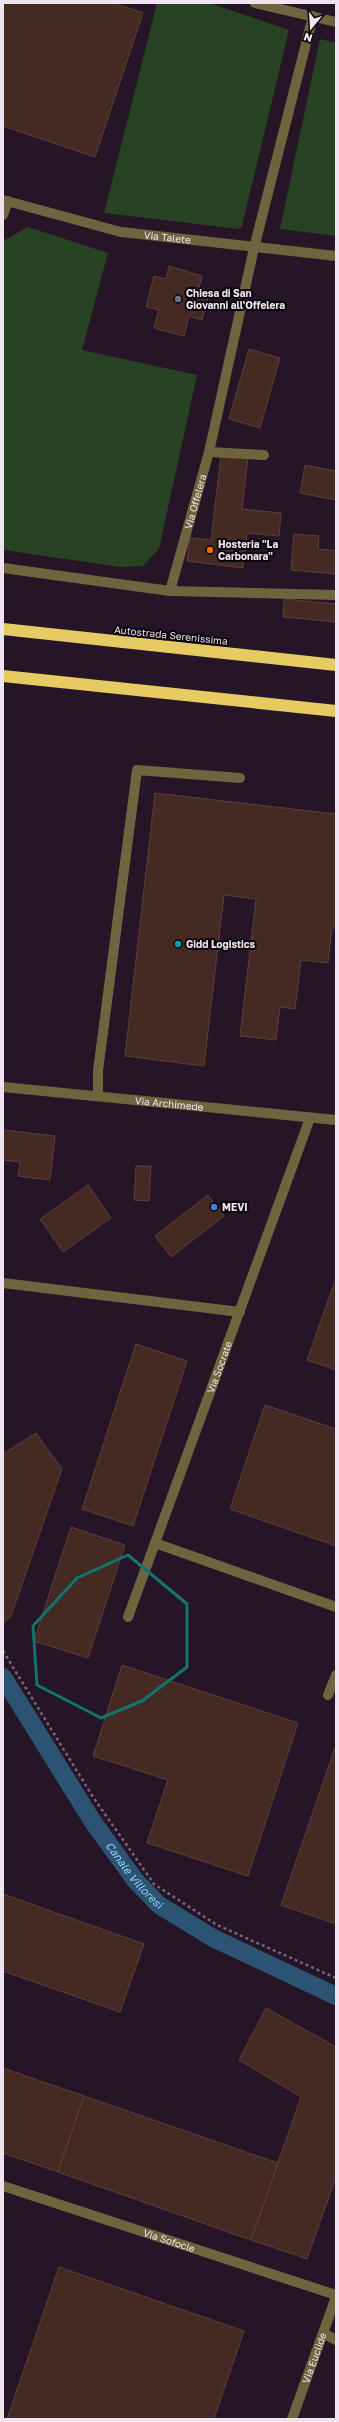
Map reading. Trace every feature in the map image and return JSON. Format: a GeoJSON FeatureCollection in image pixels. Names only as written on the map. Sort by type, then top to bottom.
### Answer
{"type":"FeatureCollection","features":[{"type":"Feature","properties":{"kind":"highway","name":"Autostrada Serenissima"},"geometry":{"type":"LineString","coordinates":[[3,629],[336,666]]}},
{"type":"Feature","properties":{"kind":"highway"},"geometry":{"type":"LineString","coordinates":[[3,676],[336,711]]}},
{"type":"Feature","properties":{"kind":"street"},"geometry":{"type":"LineString","coordinates":[[255,3],[290,13],[313,16],[336,22]]}},
{"type":"Feature","properties":{"kind":"street","name":"Via Offelera"},"geometry":{"type":"LineString","coordinates":[[170,591],[209,452],[254,248],[313,16]]}},
{"type":"Feature","properties":{"kind":"street"},"geometry":{"type":"LineString","coordinates":[[3,215],[6,200]]}},
{"type":"Feature","properties":{"kind":"street","name":"Via Talete"},"geometry":{"type":"LineString","coordinates":[[6,200],[121,232],[336,256]]}},
{"type":"Feature","properties":{"kind":"street"},"geometry":{"type":"LineString","coordinates":[[209,452],[264,455]]}},
{"type":"Feature","properties":{"kind":"street"},"geometry":{"type":"LineString","coordinates":[[3,568],[170,591],[336,595]]}},
{"type":"Feature","properties":{"kind":"street"},"geometry":{"type":"LineString","coordinates":[[98,1096],[98,1071],[137,770],[240,778]]}},
{"type":"Feature","properties":{"kind":"street","name":"Via Archimede"},"geometry":{"type":"LineString","coordinates":[[3,1087],[336,1120]]}},
{"type":"Feature","properties":{"kind":"street","name":"Via Socrate"},"geometry":{"type":"LineString","coordinates":[[128,1617],[310,1118]]}},
{"type":"Feature","properties":{"kind":"street"},"geometry":{"type":"LineString","coordinates":[[3,1283],[240,1312]]}},
{"type":"Feature","properties":{"kind":"street"},"geometry":{"type":"LineString","coordinates":[[155,1543],[336,1607]]}},
{"type":"Feature","properties":{"kind":"street"},"geometry":{"type":"LineString","coordinates":[[328,1695],[336,1675]]}},
{"type":"Feature","properties":{"kind":"street","name":"Via Sofocle"},"geometry":{"type":"LineString","coordinates":[[3,2186],[336,2296]]}},
{"type":"Feature","properties":{"kind":"street","name":"Via Euclide"},"geometry":{"type":"LineString","coordinates":[[292,2419],[336,2296]]}},
{"type":"Feature","properties":{"kind":"street"},"geometry":{"type":"LineString","coordinates":[[323,2333],[336,2340]]}},
{"type":"Feature","properties":{"kind":"path"},"geometry":{"type":"LineString","coordinates":[[3,1651],[93,1796],[154,1884],[217,1925],[336,1978]]}},
{"type":"Feature","properties":{"kind":"highlighted area"},"geometry":{"type":"Polygon","coordinates":[[[128,1555],[187,1604],[187,1667],[142,1701],[101,1718],[37,1685],[33,1626],[77,1578],[128,1555]]]}},
{"type":"Feature","properties":{"kind":"green space"},"geometry":{"type":"Polygon","coordinates":[[[157,3],[209,3],[289,30],[242,226],[239,229],[104,213],[157,3]]]}},
{"type":"Feature","properties":{"kind":"green space"},"geometry":{"type":"Polygon","coordinates":[[[320,39],[336,43],[336,236],[280,229],[320,39]]]}},
{"type":"Feature","properties":{"kind":"green space"},"geometry":{"type":"Polygon","coordinates":[[[28,227],[108,253],[82,350],[197,375],[159,549],[143,566],[120,567],[3,550],[3,241],[28,227]]]}},
{"type":"Feature","properties":{"kind":"building"},"geometry":{"type":"Polygon","coordinates":[[[3,3],[114,3],[143,13],[95,157],[3,126],[3,3]]]}},
{"type":"Feature","properties":{"kind":"building","name":"Chiesa di San Giovanni all'Offelera"},"geometry":{"type":"Polygon","coordinates":[[[169,266],[202,276],[199,288],[210,290],[202,320],[189,316],[184,336],[154,328],[159,310],[146,307],[154,276],[166,279],[169,266]]]}},
{"type":"Feature","properties":{"kind":"building"},"geometry":{"type":"Polygon","coordinates":[[[249,349],[280,358],[260,428],[229,419],[249,349]]]}},
{"type":"Feature","properties":{"kind":"building"},"geometry":{"type":"Polygon","coordinates":[[[221,455],[248,458],[242,509],[281,513],[279,536],[247,533],[243,568],[187,561],[190,538],[211,540],[221,455]]]}},
{"type":"Feature","properties":{"kind":"building"},"geometry":{"type":"Polygon","coordinates":[[[305,465],[336,471],[336,500],[300,493],[305,465]]]}},
{"type":"Feature","properties":{"kind":"building"},"geometry":{"type":"Polygon","coordinates":[[[294,534],[319,536],[318,549],[336,551],[336,574],[291,570],[294,534]]]}},
{"type":"Feature","properties":{"kind":"building"},"geometry":{"type":"Polygon","coordinates":[[[284,599],[336,604],[336,622],[283,617],[284,599]]]}},
{"type":"Feature","properties":{"kind":"building","name":"Gidd Logistics"},"geometry":{"type":"Polygon","coordinates":[[[155,793],[336,814],[336,928],[332,928],[328,963],[301,960],[295,1009],[280,1007],[276,1040],[240,1036],[256,899],[224,895],[204,1066],[125,1056],[155,793]]]}},
{"type":"Feature","properties":{"kind":"building"},"geometry":{"type":"Polygon","coordinates":[[[3,1130],[55,1136],[50,1180],[18,1176],[20,1162],[3,1160],[3,1130]]]}},
{"type":"Feature","properties":{"kind":"building"},"geometry":{"type":"Polygon","coordinates":[[[136,1166],[151,1166],[149,1201],[134,1200],[136,1166]]]}},
{"type":"Feature","properties":{"kind":"building"},"geometry":{"type":"Polygon","coordinates":[[[88,1185],[111,1218],[63,1252],[40,1219],[88,1185]]]}},
{"type":"Feature","properties":{"kind":"building"},"geometry":{"type":"Polygon","coordinates":[[[208,1195],[224,1216],[171,1257],[155,1236],[208,1195]]]}},
{"type":"Feature","properties":{"kind":"building"},"geometry":{"type":"Polygon","coordinates":[[[336,1278],[336,1370],[307,1360],[336,1278]]]}},
{"type":"Feature","properties":{"kind":"building"},"geometry":{"type":"Polygon","coordinates":[[[136,1344],[187,1361],[133,1526],[82,1509],[136,1344]]]}},
{"type":"Feature","properties":{"kind":"building"},"geometry":{"type":"Polygon","coordinates":[[[265,1405],[336,1429],[336,1546],[230,1509],[265,1405]]]}},
{"type":"Feature","properties":{"kind":"building"},"geometry":{"type":"Polygon","coordinates":[[[36,1433],[62,1469],[11,1616],[3,1624],[3,1454],[36,1433]]]}},
{"type":"Feature","properties":{"kind":"building"},"geometry":{"type":"Polygon","coordinates":[[[71,1527],[125,1545],[88,1658],[34,1641],[71,1527]]]}},
{"type":"Feature","properties":{"kind":"building"},"geometry":{"type":"Polygon","coordinates":[[[122,1665],[298,1723],[248,1876],[147,1843],[168,1780],[93,1756],[122,1665]]]}},
{"type":"Feature","properties":{"kind":"building"},"geometry":{"type":"Polygon","coordinates":[[[336,1745],[336,1924],[281,1905],[336,1745]]]}},
{"type":"Feature","properties":{"kind":"building"},"geometry":{"type":"Polygon","coordinates":[[[3,1894],[144,1944],[120,2012],[3,1971],[3,1894]]]}},
{"type":"Feature","properties":{"kind":"building"},"geometry":{"type":"Polygon","coordinates":[[[266,2008],[336,2047],[336,2177],[307,2259],[251,2240],[301,2097],[239,2060],[266,2008]]]}},
{"type":"Feature","properties":{"kind":"building"},"geometry":{"type":"Polygon","coordinates":[[[3,2068],[84,2096],[58,2172],[3,2153],[3,2068]]]}},
{"type":"Feature","properties":{"kind":"building"},"geometry":{"type":"Polygon","coordinates":[[[84,2096],[278,2163],[251,2240],[58,2172],[84,2096]]]}},
{"type":"Feature","properties":{"kind":"building"},"geometry":{"type":"Polygon","coordinates":[[[59,2267],[244,2331],[214,2419],[7,2419],[59,2267]]]}},
{"type":"Feature","properties":{"kind":"waterway","name":"Canale Villoresi"},"geometry":{"type":"LineString","coordinates":[[3,1677],[93,1822],[135,1880],[159,1905],[213,1938],[336,1996]]}},
{"type":"Feature","properties":{"kind":"place","name":"Chiesa di San Giovanni all'Offelera"},"geometry":{"type":"Point","coordinates":[178,299]}},
{"type":"Feature","properties":{"kind":"place","name":"Hosteria \"La Carbonara\""},"geometry":{"type":"Point","coordinates":[210,550]}},
{"type":"Feature","properties":{"kind":"place","name":"Gidd Logistics"},"geometry":{"type":"Point","coordinates":[178,944]}},
{"type":"Feature","properties":{"kind":"place","name":"MEVI"},"geometry":{"type":"Point","coordinates":[214,1207]}}]}
